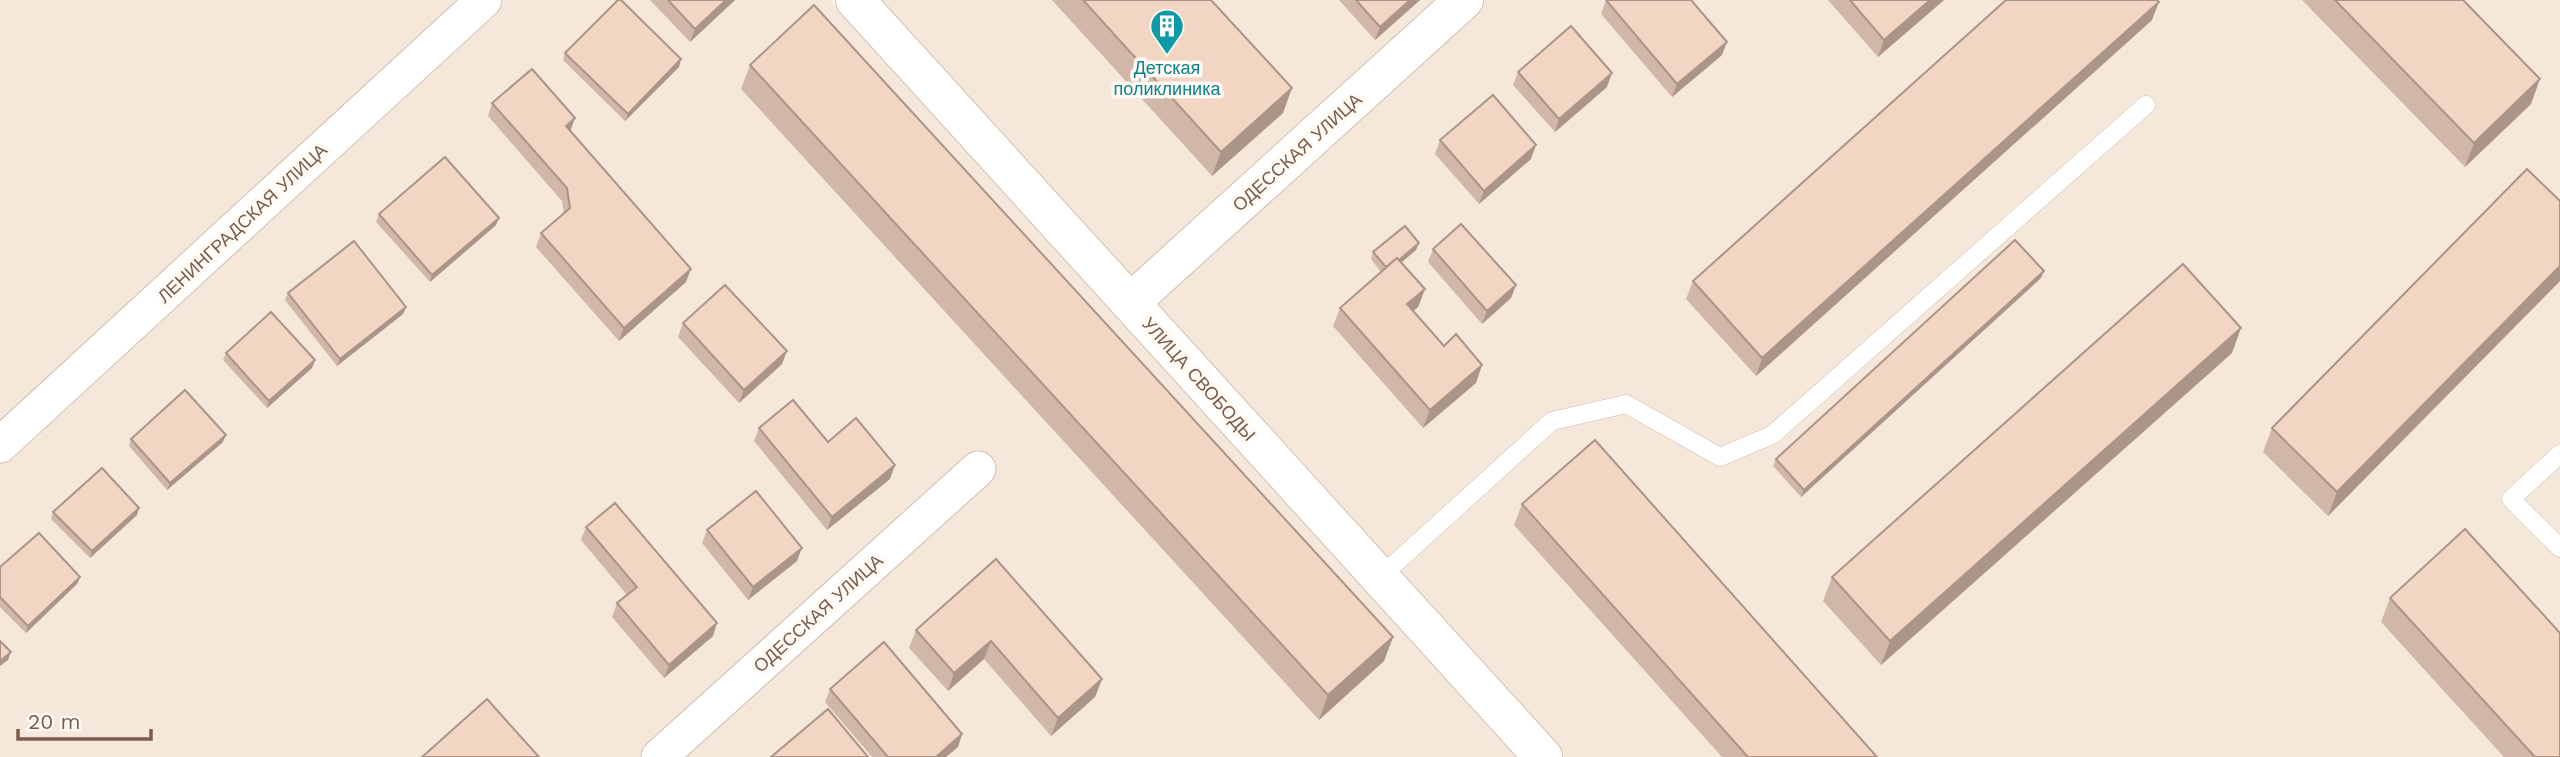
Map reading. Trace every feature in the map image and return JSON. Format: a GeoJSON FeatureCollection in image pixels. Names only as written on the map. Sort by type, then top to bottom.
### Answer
{"type":"FeatureCollection","features":[{"type":"Feature","properties":{"kind":"main road","name":"УЛИЦА СВОБОДЫ"},"geometry":{"type":"LineString","coordinates":[[855,0],[1543,757]]}},
{"type":"Feature","properties":{"kind":"main road","name":"ОДЕССКАЯ УЛИЦА"},"geometry":{"type":"LineString","coordinates":[[1130,303],[1464,0]]}},
{"type":"Feature","properties":{"kind":"street","name":"ЛЕНИНГРАДСКАЯ УЛИЦА"},"geometry":{"type":"LineString","coordinates":[[0,445],[484,0]]}},
{"type":"Feature","properties":{"kind":"street","name":"ОДЕССКАЯ УЛИЦА"},"geometry":{"type":"LineString","coordinates":[[659,757],[978,469]]}},
{"type":"Feature","properties":{"kind":"lane"},"geometry":{"type":"LineString","coordinates":[[1379,578],[1552,421],[1626,404],[1720,457],[1772,435],[2146,105]]}},
{"type":"Feature","properties":{"kind":"lane"},"geometry":{"type":"LineString","coordinates":[[2560,454],[2511,499],[2560,548]]}},
{"type":"Feature","properties":{"kind":"shaded area"},"geometry":{"type":"Polygon","coordinates":[[[0,0],[830,0],[1527,757],[0,757],[0,0]]]}},
{"type":"Feature","properties":{"kind":"shaded area"},"geometry":{"type":"Polygon","coordinates":[[[854,0],[2560,0],[2560,757],[1543,757],[854,0]]]}},
{"type":"Feature","properties":{"kind":"building"},"geometry":{"type":"Polygon","coordinates":[[[618,0],[681,59],[628,114],[565,53],[618,0]]]}},
{"type":"Feature","properties":{"kind":"building"},"geometry":{"type":"Polygon","coordinates":[[[668,0],[726,0],[695,29],[668,0]]]}},
{"type":"Feature","properties":{"kind":"building","name":"Детская поликлиника"},"geometry":{"type":"Polygon","coordinates":[[[1083,0],[1211,0],[1292,88],[1221,152],[1083,0]]]}},
{"type":"Feature","properties":{"kind":"building"},"geometry":{"type":"Polygon","coordinates":[[[1356,0],[1410,0],[1380,27],[1356,0]]]}},
{"type":"Feature","properties":{"kind":"building"},"geometry":{"type":"Polygon","coordinates":[[[1606,0],[1691,0],[1727,42],[1677,84],[1606,0]]]}},
{"type":"Feature","properties":{"kind":"building"},"geometry":{"type":"Polygon","coordinates":[[[1850,0],[1930,0],[1884,40],[1850,0]]]}},
{"type":"Feature","properties":{"kind":"building"},"geometry":{"type":"Polygon","coordinates":[[[2006,0],[2159,2],[1762,358],[1693,281],[2006,0]]]}},
{"type":"Feature","properties":{"kind":"building"},"geometry":{"type":"Polygon","coordinates":[[[2335,0],[2463,0],[2540,79],[2474,143],[2335,0]]]}},
{"type":"Feature","properties":{"kind":"building"},"geometry":{"type":"Polygon","coordinates":[[[814,5],[1393,637],[1328,695],[750,65],[814,5]]]}},
{"type":"Feature","properties":{"kind":"building"},"geometry":{"type":"Polygon","coordinates":[[[1571,26],[1612,73],[1559,119],[1518,72],[1571,26]]]}},
{"type":"Feature","properties":{"kind":"building"},"geometry":{"type":"Polygon","coordinates":[[[532,69],[575,118],[566,126],[691,269],[624,328],[541,233],[570,208],[567,188],[492,103],[532,69]]]}},
{"type":"Feature","properties":{"kind":"building"},"geometry":{"type":"Polygon","coordinates":[[[1493,95],[1536,145],[1484,191],[1440,140],[1493,95]]]}},
{"type":"Feature","properties":{"kind":"building"},"geometry":{"type":"Polygon","coordinates":[[[445,157],[499,218],[432,275],[379,214],[445,157]]]}},
{"type":"Feature","properties":{"kind":"building"},"geometry":{"type":"Polygon","coordinates":[[[2527,169],[2560,201],[2560,266],[2337,492],[2272,428],[2527,169]]]}},
{"type":"Feature","properties":{"kind":"building"},"geometry":{"type":"Polygon","coordinates":[[[1461,224],[1516,285],[1487,311],[1433,249],[1461,224]]]}},
{"type":"Feature","properties":{"kind":"building"},"geometry":{"type":"Polygon","coordinates":[[[1405,226],[1419,243],[1386,267],[1373,252],[1405,226]]]}},
{"type":"Feature","properties":{"kind":"building"},"geometry":{"type":"Polygon","coordinates":[[[2015,240],[2044,271],[1804,490],[1776,459],[2015,240]]]}},
{"type":"Feature","properties":{"kind":"building"},"geometry":{"type":"Polygon","coordinates":[[[354,241],[406,307],[340,359],[288,293],[354,241]]]}},
{"type":"Feature","properties":{"kind":"building"},"geometry":{"type":"Polygon","coordinates":[[[1397,258],[1425,289],[1407,304],[1444,346],[1456,334],[1482,365],[1430,410],[1340,308],[1397,258]]]}},
{"type":"Feature","properties":{"kind":"building"},"geometry":{"type":"Polygon","coordinates":[[[2183,264],[2241,328],[1890,641],[1832,577],[2183,264]]]}},
{"type":"Feature","properties":{"kind":"building"},"geometry":{"type":"Polygon","coordinates":[[[725,285],[787,351],[744,390],[683,323],[725,285]]]}},
{"type":"Feature","properties":{"kind":"building"},"geometry":{"type":"Polygon","coordinates":[[[271,312],[315,360],[269,401],[226,353],[271,312]]]}},
{"type":"Feature","properties":{"kind":"building"},"geometry":{"type":"Polygon","coordinates":[[[185,390],[226,435],[170,483],[131,439],[185,390]]]}},
{"type":"Feature","properties":{"kind":"building"},"geometry":{"type":"Polygon","coordinates":[[[793,400],[828,442],[856,418],[895,465],[832,517],[759,428],[793,400]]]}},
{"type":"Feature","properties":{"kind":"building"},"geometry":{"type":"Polygon","coordinates":[[[1595,440],[1877,757],[1748,757],[1522,504],[1595,440]]]}},
{"type":"Feature","properties":{"kind":"building"},"geometry":{"type":"Polygon","coordinates":[[[102,468],[139,508],[92,551],[53,512],[102,468]]]}},
{"type":"Feature","properties":{"kind":"building"},"geometry":{"type":"Polygon","coordinates":[[[756,491],[802,548],[753,587],[707,530],[756,491]]]}},
{"type":"Feature","properties":{"kind":"building"},"geometry":{"type":"Polygon","coordinates":[[[615,503],[717,623],[669,665],[617,603],[637,587],[586,527],[615,503]]]}},
{"type":"Feature","properties":{"kind":"building"},"geometry":{"type":"Polygon","coordinates":[[[2465,529],[2560,633],[2560,757],[2535,757],[2390,598],[2465,529]]]}},
{"type":"Feature","properties":{"kind":"building"},"geometry":{"type":"Polygon","coordinates":[[[39,533],[80,577],[28,626],[0,597],[0,567],[39,533]]]}},
{"type":"Feature","properties":{"kind":"building"},"geometry":{"type":"Polygon","coordinates":[[[996,559],[1102,679],[1058,718],[991,641],[954,673],[916,630],[996,559]]]}},
{"type":"Feature","properties":{"kind":"building"},"geometry":{"type":"Polygon","coordinates":[[[0,641],[11,652],[0,661],[0,641]]]}},
{"type":"Feature","properties":{"kind":"building"},"geometry":{"type":"Polygon","coordinates":[[[884,642],[962,734],[936,757],[888,757],[830,689],[884,642]]]}},
{"type":"Feature","properties":{"kind":"building"},"geometry":{"type":"Polygon","coordinates":[[[487,699],[539,757],[422,757],[487,699]]]}},
{"type":"Feature","properties":{"kind":"building"},"geometry":{"type":"Polygon","coordinates":[[[828,709],[868,757],[771,757],[828,709]]]}},
{"type":"Feature","properties":{"kind":"place","name":"Детская поликлиника"},"geometry":{"type":"Point","coordinates":[1167,56]}}]}
